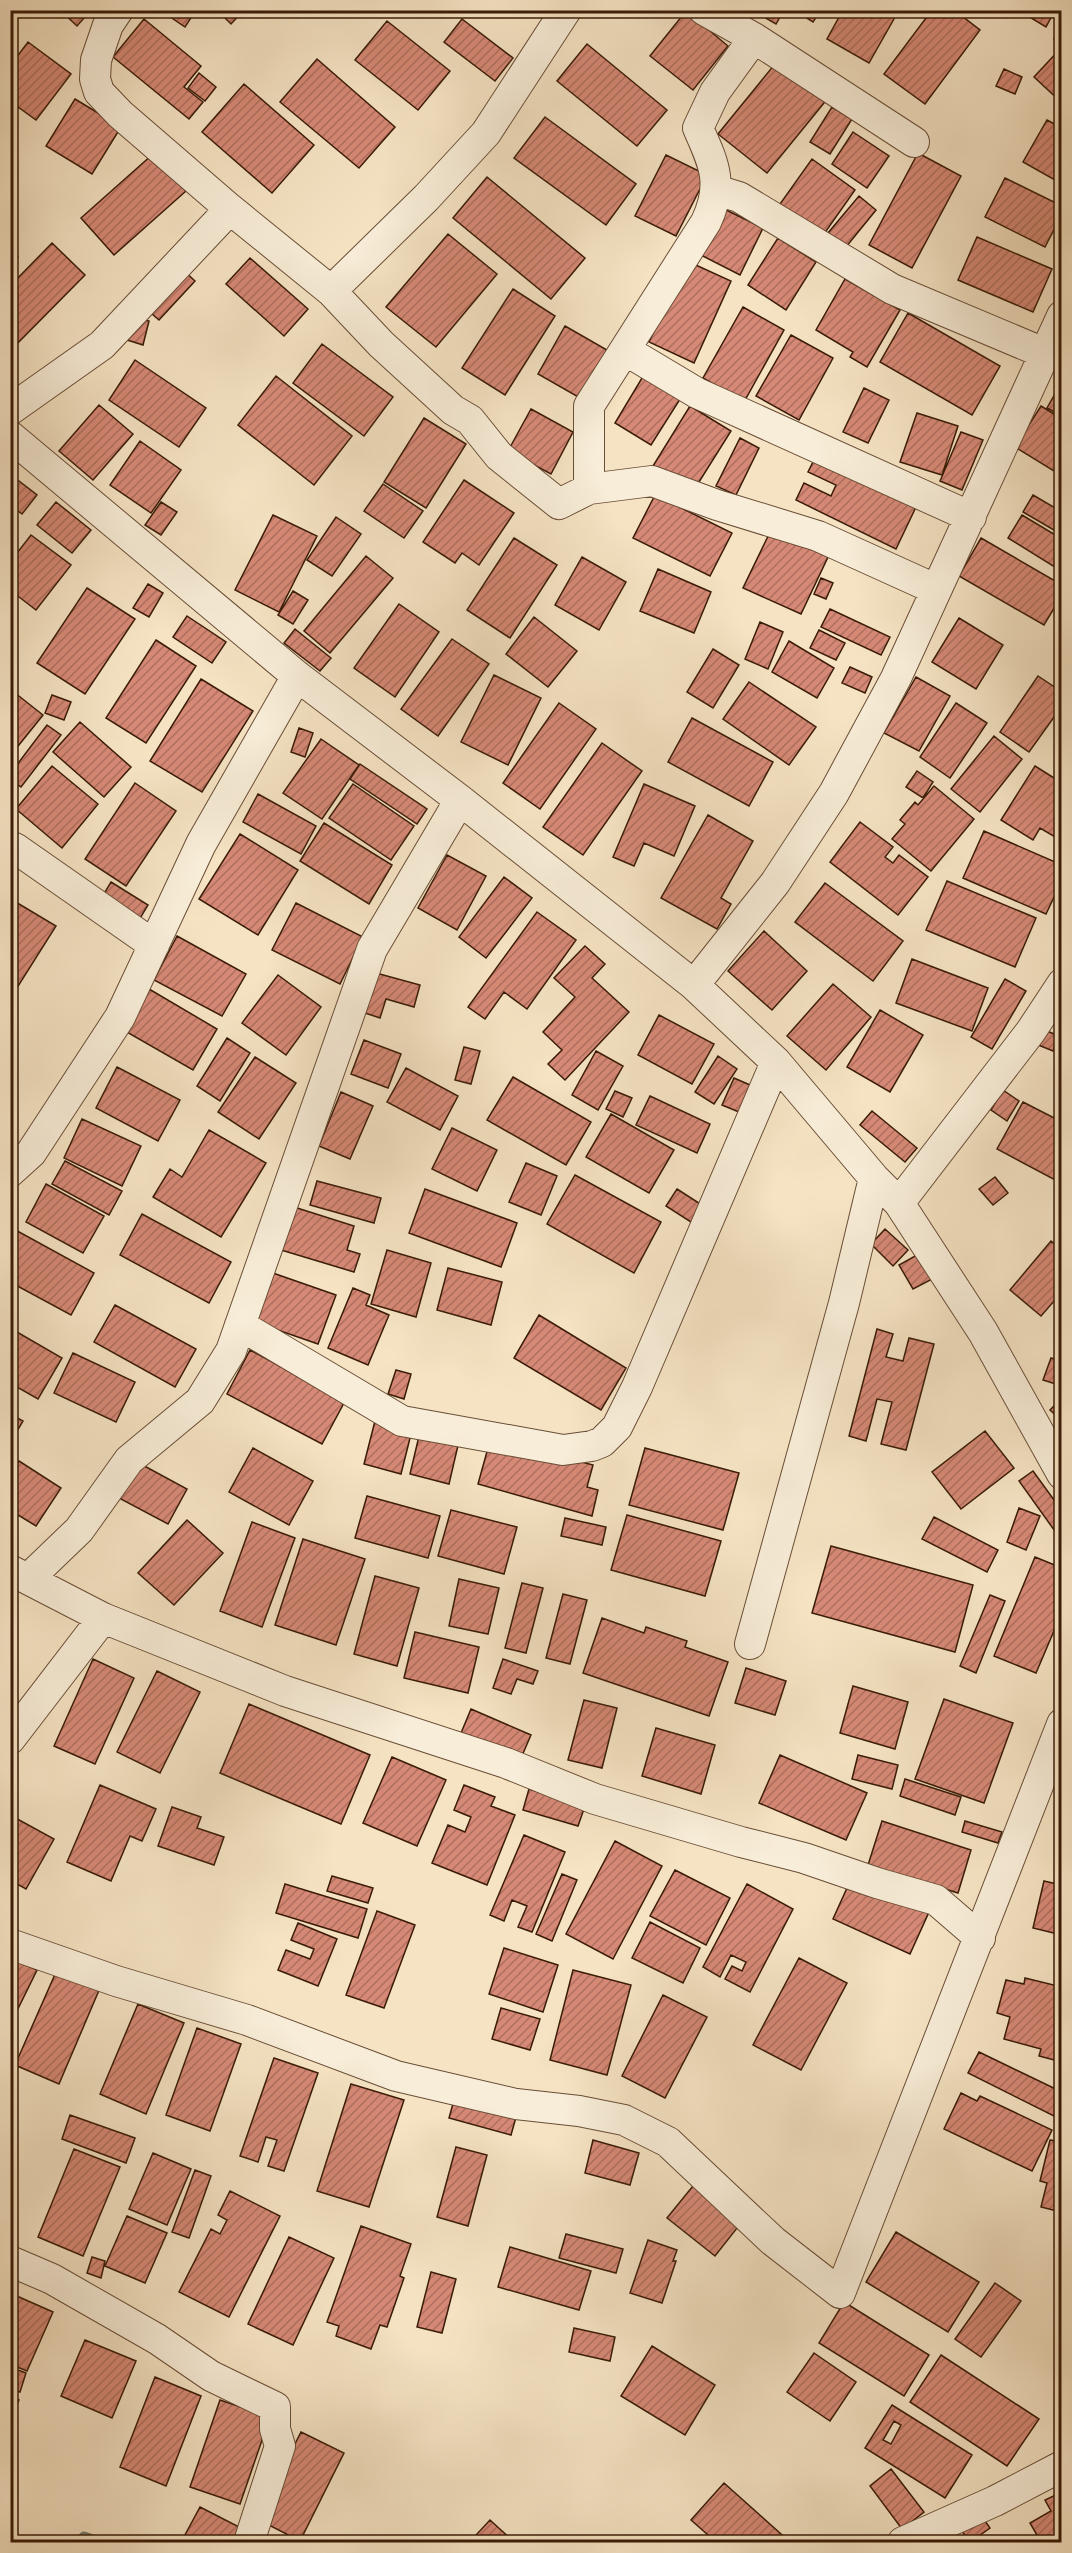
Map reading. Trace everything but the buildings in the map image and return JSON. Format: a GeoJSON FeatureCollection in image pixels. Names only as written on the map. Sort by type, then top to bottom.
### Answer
{"type":"FeatureCollection","features":[{"type":"Feature","properties":{"kind":"street"},"geometry":{"type":"LineString","coordinates":[[118,10],[104,34],[96,60],[95,79],[99,92],[120,114],[230,209],[331,291],[381,344],[453,410],[470,420],[499,456],[559,504],[589,489],[652,481],[717,505],[818,536],[935,589]]}},
{"type":"Feature","properties":{"kind":"street"},"geometry":{"type":"LineString","coordinates":[[331,291],[426,198],[486,133],[566,10]]}},
{"type":"Feature","properties":{"kind":"street"},"geometry":{"type":"LineString","coordinates":[[704,10],[754,38],[914,142]]}},
{"type":"Feature","properties":{"kind":"street"},"geometry":{"type":"LineString","coordinates":[[589,489],[590,406],[714,204],[717,190],[714,164],[698,128],[715,92],[754,38]]}},
{"type":"Feature","properties":{"kind":"street"},"geometry":{"type":"LineString","coordinates":[[717,190],[739,197],[798,230],[892,289],[1044,353]]}},
{"type":"Feature","properties":{"kind":"street"},"geometry":{"type":"LineString","coordinates":[[10,410],[102,345],[230,209]]}},
{"type":"Feature","properties":{"kind":"street"},"geometry":{"type":"LineString","coordinates":[[694,985],[775,883],[834,793],[896,678],[1062,316]]}},
{"type":"Feature","properties":{"kind":"street"},"geometry":{"type":"LineString","coordinates":[[625,350],[697,393],[971,517]]}},
{"type":"Feature","properties":{"kind":"street"},"geometry":{"type":"LineString","coordinates":[[10,436],[297,676],[460,800],[694,985],[776,1062],[874,1178],[899,1203],[983,1332],[1062,1474]]}},
{"type":"Feature","properties":{"kind":"street"},"geometry":{"type":"LineString","coordinates":[[10,1172],[31,1153],[120,1017],[201,844],[297,676]]}},
{"type":"Feature","properties":{"kind":"street"},"geometry":{"type":"LineString","coordinates":[[460,800],[372,949],[231,1351],[201,1401],[129,1460],[78,1530],[20,1574],[104,1618],[285,1691],[506,1763],[595,1799],[804,1858],[936,1900],[980,1938]]}},
{"type":"Feature","properties":{"kind":"street"},"geometry":{"type":"LineString","coordinates":[[15,848],[154,945]]}},
{"type":"Feature","properties":{"kind":"street"},"geometry":{"type":"LineString","coordinates":[[899,1203],[1031,1031],[1062,984]]}},
{"type":"Feature","properties":{"kind":"street"},"geometry":{"type":"LineString","coordinates":[[240,1325],[402,1421],[563,1450],[592,1446],[602,1442],[617,1427],[637,1387],[776,1062]]}},
{"type":"Feature","properties":{"kind":"street"},"geometry":{"type":"LineString","coordinates":[[750,1644],[844,1303],[874,1178]]}},
{"type":"Feature","properties":{"kind":"street"},"geometry":{"type":"LineString","coordinates":[[10,1739],[104,1618]]}},
{"type":"Feature","properties":{"kind":"street"},"geometry":{"type":"LineString","coordinates":[[10,1944],[116,1981],[247,2020],[396,2076],[516,2104],[579,2111],[624,2120],[668,2142],[773,2241],[840,2293],[1062,1724]]}},
{"type":"Feature","properties":{"kind":"street"},"geometry":{"type":"LineString","coordinates":[[10,2261],[52,2279],[158,2339],[211,2376],[275,2407],[275,2429],[280,2446],[249,2542]]}},
{"type":"Feature","properties":{"kind":"street"},"geometry":{"type":"LineString","coordinates":[[903,2542],[995,2501],[1062,2466]]}},
{"type":"Feature","properties":{"kind":"waterway"},"geometry":{"type":"LineString","coordinates":[[77,2542],[84,2536],[102,2542]]}}]}
